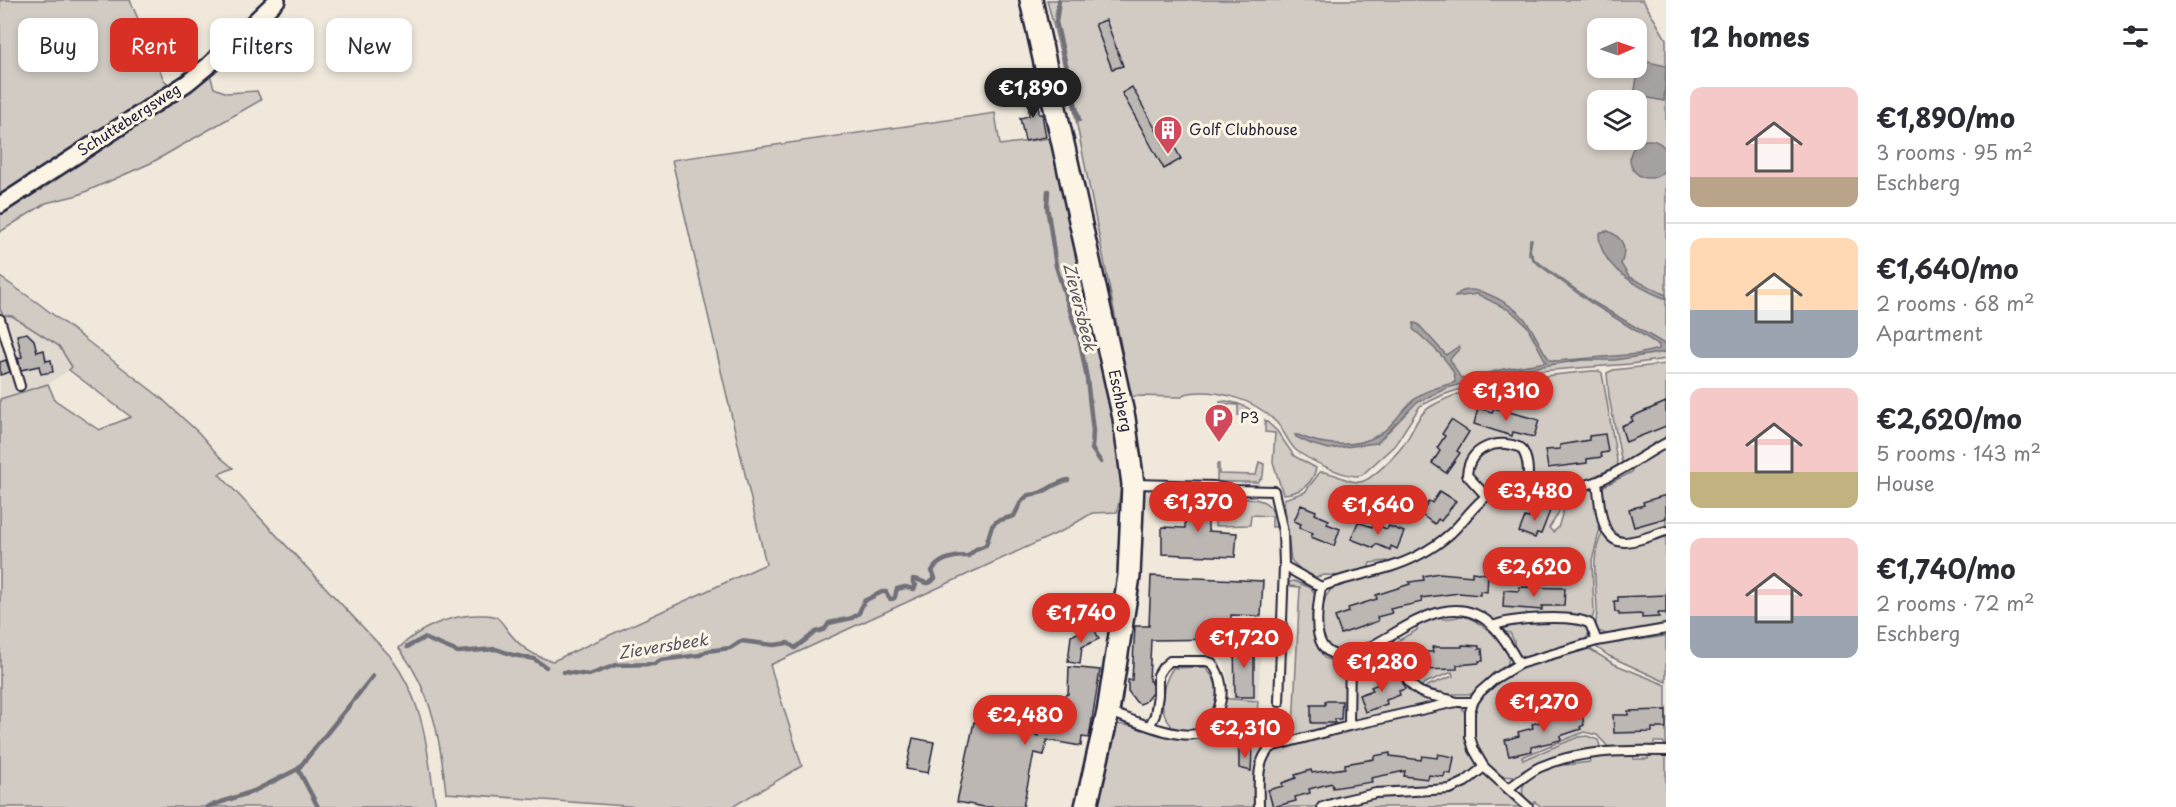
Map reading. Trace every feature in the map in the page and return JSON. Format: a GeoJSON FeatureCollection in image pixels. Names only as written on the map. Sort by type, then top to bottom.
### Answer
{"type":"FeatureCollection","features":[{"type":"Feature","properties":{"kind":"street","name":"Schuttebergsweg"},"geometry":{"type":"LineString","coordinates":[[0,205],[187,83],[277,0]]}},
{"type":"Feature","properties":{"kind":"street","name":"Eschberg"},"geometry":{"type":"LineString","coordinates":[[1031,0],[1125,418],[1133,484],[1129,576],[1108,712],[1086,807]]}},
{"type":"Feature","properties":{"kind":"lane"},"geometry":{"type":"LineString","coordinates":[[0,319],[20,386]]}},
{"type":"Feature","properties":{"kind":"lane"},"geometry":{"type":"LineString","coordinates":[[1284,566],[1321,587],[1400,564],[1450,534],[1486,496],[1502,488],[1528,484],[1583,485],[1597,482],[1666,443]]}},
{"type":"Feature","properties":{"kind":"lane"},"geometry":{"type":"LineString","coordinates":[[1486,496],[1467,475],[1473,456],[1482,447],[1503,445],[1521,448],[1526,455],[1528,484]]}},
{"type":"Feature","properties":{"kind":"lane"},"geometry":{"type":"LineString","coordinates":[[1597,482],[1604,526],[1611,538],[1630,542],[1666,531]]}},
{"type":"Feature","properties":{"kind":"lane"},"geometry":{"type":"LineString","coordinates":[[1133,484],[1214,486],[1232,490],[1274,491],[1283,532],[1284,566],[1279,702]]}},
{"type":"Feature","properties":{"kind":"lane"},"geometry":{"type":"LineString","coordinates":[[1321,587],[1316,619],[1318,636],[1330,652],[1341,656],[1360,652],[1423,617],[1438,611],[1449,610],[1471,613],[1493,626],[1519,664]]}},
{"type":"Feature","properties":{"kind":"lane"},"geometry":{"type":"LineString","coordinates":[[1493,626],[1504,621],[1520,619],[1579,620],[1590,624],[1597,641]]}},
{"type":"Feature","properties":{"kind":"lane"},"geometry":{"type":"LineString","coordinates":[[1528,807],[1484,766],[1474,750],[1469,725],[1473,702],[1487,685],[1519,664],[1597,641],[1666,629]]}},
{"type":"Feature","properties":{"kind":"lane"},"geometry":{"type":"LineString","coordinates":[[1349,726],[1350,655]]}},
{"type":"Feature","properties":{"kind":"lane"},"geometry":{"type":"LineString","coordinates":[[1108,712],[1150,725],[1189,735],[1202,733],[1211,725],[1222,698],[1221,682],[1212,663],[1170,661],[1163,667],[1158,675],[1155,715],[1150,725]]}},
{"type":"Feature","properties":{"kind":"lane"},"geometry":{"type":"LineString","coordinates":[[1408,680],[1412,687],[1422,694],[1448,698],[1456,702]]}},
{"type":"Feature","properties":{"kind":"lane"},"geometry":{"type":"LineString","coordinates":[[1259,807],[1262,757],[1268,749],[1349,726],[1456,702],[1473,702]]}},
{"type":"Feature","properties":{"kind":"lane"},"geometry":{"type":"LineString","coordinates":[[1509,788],[1532,771],[1560,760],[1614,753],[1666,751]]}},
{"type":"Feature","properties":{"kind":"lane"},"geometry":{"type":"LineString","coordinates":[[1322,807],[1376,793],[1450,789],[1465,782],[1484,766]]}},
{"type":"Feature","properties":{"kind":"shaded area"},"geometry":{"type":"Polygon","coordinates":[[[0,0],[130,0],[138,18],[110,18],[110,72],[161,72],[164,80],[171,86],[0,196],[0,0]]]}},
{"type":"Feature","properties":{"kind":"shaded area"},"geometry":{"type":"Polygon","coordinates":[[[1047,0],[1643,0],[1666,39],[1666,359],[1539,371],[1484,381],[1443,395],[1420,406],[1395,445],[1362,475],[1357,476],[1335,470],[1302,455],[1294,448],[1278,424],[1266,413],[1245,401],[1208,392],[1184,394],[1182,397],[1131,396],[1071,95],[1047,0]]]}},
{"type":"Feature","properties":{"kind":"shaded area"},"geometry":{"type":"Polygon","coordinates":[[[1647,62],[1666,66],[1664,101],[1647,98],[1647,90],[1635,90],[1637,78],[1647,78],[1647,62]]]}},
{"type":"Feature","properties":{"kind":"shaded area"},"geometry":{"type":"Polygon","coordinates":[[[209,71],[214,88],[227,93],[257,91],[261,100],[151,163],[78,195],[46,203],[0,232],[0,215],[28,191],[209,71]]]}},
{"type":"Feature","properties":{"kind":"shaded area"},"geometry":{"type":"Polygon","coordinates":[[[995,113],[1000,145],[1050,138],[1110,388],[1124,474],[1117,512],[1092,513],[1064,530],[770,665],[802,766],[732,807],[640,807],[446,793],[441,753],[433,717],[420,682],[399,648],[416,634],[457,617],[492,615],[500,620],[513,637],[528,650],[553,661],[766,564],[672,160],[995,113]]]}},
{"type":"Feature","properties":{"kind":"shaded area"},"geometry":{"type":"Polygon","coordinates":[[[1647,140],[1656,141],[1663,145],[1666,150],[1666,168],[1663,173],[1656,177],[1642,177],[1635,173],[1631,166],[1631,152],[1632,150],[1647,150],[1647,140]]]}},
{"type":"Feature","properties":{"kind":"shaded area"},"geometry":{"type":"Polygon","coordinates":[[[1608,231],[1618,237],[1623,244],[1624,253],[1621,264],[1629,277],[1666,295],[1666,299],[1633,283],[1614,267],[1601,247],[1599,236],[1601,232],[1608,231]]]}},
{"type":"Feature","properties":{"kind":"shaded area"},"geometry":{"type":"Polygon","coordinates":[[[1530,239],[1532,239],[1530,250],[1534,259],[1590,300],[1666,345],[1666,352],[1615,360],[1582,360],[1510,371],[1447,388],[1417,402],[1377,443],[1329,449],[1296,437],[1295,435],[1298,435],[1318,442],[1339,444],[1371,439],[1386,430],[1420,395],[1455,382],[1455,376],[1446,361],[1413,329],[1414,323],[1418,324],[1446,355],[1459,346],[1460,348],[1450,359],[1460,377],[1464,379],[1546,362],[1527,326],[1511,311],[1477,294],[1455,297],[1469,290],[1489,294],[1522,316],[1550,360],[1638,354],[1659,349],[1659,345],[1591,303],[1535,262],[1529,254],[1530,239]]]}},
{"type":"Feature","properties":{"kind":"shaded area"},"geometry":{"type":"Polygon","coordinates":[[[0,277],[38,303],[160,397],[199,433],[233,468],[219,474],[390,656],[402,675],[418,711],[427,747],[436,807],[0,807],[0,399],[48,384],[55,400],[99,430],[131,417],[69,370],[72,367],[59,346],[12,316],[3,315],[0,309],[0,277]]]}},
{"type":"Feature","properties":{"kind":"shaded area"},"geometry":{"type":"Polygon","coordinates":[[[0,315],[12,316],[59,346],[72,367],[48,384],[0,399],[0,315]]]}},
{"type":"Feature","properties":{"kind":"shaded area"},"geometry":{"type":"Polygon","coordinates":[[[1666,364],[1666,435],[1663,440],[1622,464],[1609,397],[1607,373],[1613,370],[1666,364]]]}},
{"type":"Feature","properties":{"kind":"shaded area"},"geometry":{"type":"Polygon","coordinates":[[[1591,371],[1602,373],[1618,466],[1583,481],[1537,482],[1531,477],[1526,451],[1486,443],[1477,449],[1465,477],[1476,489],[1479,498],[1449,529],[1427,545],[1389,564],[1387,561],[1370,563],[1368,569],[1342,576],[1316,577],[1302,571],[1291,560],[1284,499],[1305,492],[1320,472],[1355,482],[1371,477],[1401,448],[1426,410],[1448,398],[1487,385],[1508,381],[1591,371]]]}},
{"type":"Feature","properties":{"kind":"shaded area"},"geometry":{"type":"Polygon","coordinates":[[[1220,402],[1239,404],[1257,416],[1238,415],[1238,405],[1223,404],[1220,414],[1220,402]]]}},
{"type":"Feature","properties":{"kind":"shaded area"},"geometry":{"type":"Polygon","coordinates":[[[1265,420],[1277,431],[1294,456],[1316,468],[1312,480],[1300,490],[1283,494],[1273,462],[1275,433],[1265,432],[1265,420]]]}},
{"type":"Feature","properties":{"kind":"shaded area"},"geometry":{"type":"Polygon","coordinates":[[[1504,447],[1520,451],[1524,458],[1524,479],[1519,482],[1502,484],[1486,491],[1470,474],[1474,461],[1485,449],[1504,447]]]}},
{"type":"Feature","properties":{"kind":"shaded area"},"geometry":{"type":"Polygon","coordinates":[[[1666,447],[1666,528],[1629,539],[1616,537],[1607,525],[1602,487],[1632,472],[1633,465],[1666,447]]]}},
{"type":"Feature","properties":{"kind":"shaded area"},"geometry":{"type":"Polygon","coordinates":[[[1259,462],[1264,464],[1263,476],[1258,482],[1217,482],[1217,464],[1219,464],[1219,474],[1256,475],[1259,462]]]}},
{"type":"Feature","properties":{"kind":"shaded area"},"geometry":{"type":"Polygon","coordinates":[[[1585,488],[1592,490],[1596,496],[1601,524],[1592,561],[1594,613],[1592,619],[1581,615],[1518,617],[1492,621],[1453,607],[1428,611],[1369,643],[1350,650],[1338,651],[1325,642],[1321,635],[1320,614],[1326,596],[1333,587],[1388,572],[1417,559],[1498,493],[1523,489],[1561,490],[1561,505],[1549,528],[1553,532],[1558,528],[1569,491],[1585,488]]]}},
{"type":"Feature","properties":{"kind":"shaded area"},"geometry":{"type":"Polygon","coordinates":[[[1218,493],[1263,502],[1269,506],[1274,515],[1276,527],[1272,527],[1272,516],[1251,515],[1250,525],[1215,526],[1218,493]]]}},
{"type":"Feature","properties":{"kind":"shaded area"},"geometry":{"type":"Polygon","coordinates":[[[1603,532],[1614,543],[1658,536],[1666,537],[1666,625],[1609,635],[1598,631],[1595,560],[1603,532]]]}},
{"type":"Feature","properties":{"kind":"shaded area"},"geometry":{"type":"Polygon","coordinates":[[[1294,581],[1311,588],[1315,594],[1312,616],[1316,641],[1324,658],[1332,661],[1342,659],[1346,663],[1346,720],[1345,723],[1284,740],[1281,727],[1293,727],[1300,587],[1289,586],[1289,582],[1294,581]]]}},
{"type":"Feature","properties":{"kind":"shaded area"},"geometry":{"type":"Polygon","coordinates":[[[1439,615],[1443,619],[1461,615],[1486,628],[1495,635],[1507,651],[1506,667],[1472,694],[1440,694],[1423,690],[1427,686],[1453,676],[1452,672],[1425,683],[1415,692],[1416,696],[1447,702],[1357,722],[1354,719],[1355,659],[1391,639],[1396,642],[1417,630],[1417,624],[1439,615]]]}},
{"type":"Feature","properties":{"kind":"shaded area"},"geometry":{"type":"Polygon","coordinates":[[[1528,621],[1577,623],[1587,628],[1589,634],[1582,642],[1525,658],[1514,648],[1514,641],[1510,633],[1501,631],[1501,627],[1528,621]]]}},
{"type":"Feature","properties":{"kind":"shaded area"},"geometry":{"type":"Polygon","coordinates":[[[1666,636],[1666,682],[1609,656],[1596,647],[1609,642],[1639,637],[1640,640],[1666,636]]]}},
{"type":"Feature","properties":{"kind":"shaded area"},"geometry":{"type":"Polygon","coordinates":[[[1233,637],[1262,637],[1258,701],[1232,699],[1225,667],[1214,641],[1232,641],[1233,637]]]}},
{"type":"Feature","properties":{"kind":"shaded area"},"geometry":{"type":"Polygon","coordinates":[[[1588,648],[1614,664],[1666,685],[1666,747],[1663,742],[1654,742],[1653,747],[1610,749],[1597,735],[1584,732],[1522,757],[1523,760],[1578,737],[1587,736],[1598,740],[1601,749],[1535,766],[1515,777],[1500,776],[1482,755],[1474,736],[1475,710],[1484,695],[1497,682],[1514,672],[1588,648]]]}},
{"type":"Feature","properties":{"kind":"shaded area"},"geometry":{"type":"Polygon","coordinates":[[[1204,667],[1215,681],[1219,698],[1258,701],[1256,726],[1279,727],[1279,742],[1266,748],[1259,756],[1257,807],[1092,807],[1117,724],[1146,728],[1165,736],[1171,725],[1163,705],[1164,689],[1169,674],[1173,668],[1204,667]]]}},
{"type":"Feature","properties":{"kind":"shaded area"},"geometry":{"type":"Polygon","coordinates":[[[1457,707],[1462,708],[1465,713],[1467,737],[1477,765],[1474,771],[1458,783],[1445,787],[1379,790],[1340,798],[1314,807],[1261,807],[1264,763],[1269,752],[1314,737],[1457,707]]]}},
{"type":"Feature","properties":{"kind":"shaded area"},"geometry":{"type":"Polygon","coordinates":[[[1633,755],[1634,759],[1648,759],[1648,755],[1666,755],[1666,807],[1542,807],[1535,802],[1532,805],[1522,790],[1524,784],[1537,773],[1561,763],[1566,765],[1590,762],[1590,758],[1633,755]]]}},
{"type":"Feature","properties":{"kind":"shaded area"},"geometry":{"type":"Polygon","coordinates":[[[1485,773],[1522,807],[1329,807],[1339,804],[1343,806],[1360,802],[1362,798],[1384,795],[1444,793],[1485,773]]]}},
{"type":"Feature","properties":{"kind":"building"},"geometry":{"type":"Polygon","coordinates":[[[1106,20],[1123,66],[1112,69],[1095,24],[1106,20]]]}},
{"type":"Feature","properties":{"kind":"building"},"geometry":{"type":"Polygon","coordinates":[[[1132,87],[1165,146],[1172,142],[1181,159],[1164,169],[1122,93],[1132,87]]]}},
{"type":"Feature","properties":{"kind":"building"},"geometry":{"type":"Polygon","coordinates":[[[1029,88],[1038,88],[1039,114],[1042,114],[1046,137],[1025,141],[1020,118],[1029,116],[1029,88]]]}},
{"type":"Feature","properties":{"kind":"building"},"geometry":{"type":"Polygon","coordinates":[[[27,333],[34,340],[37,352],[44,350],[46,361],[51,360],[53,372],[41,374],[39,366],[21,370],[18,358],[22,357],[17,335],[27,333]]]}},
{"type":"Feature","properties":{"kind":"building"},"geometry":{"type":"Polygon","coordinates":[[[6,360],[10,372],[0,375],[0,362],[6,360]]]}},
{"type":"Feature","properties":{"kind":"building"},"geometry":{"type":"Polygon","coordinates":[[[1666,402],[1666,426],[1626,442],[1621,426],[1633,421],[1631,417],[1666,402]]]}},
{"type":"Feature","properties":{"kind":"building"},"geometry":{"type":"Polygon","coordinates":[[[1478,408],[1492,412],[1494,408],[1539,420],[1534,437],[1513,432],[1512,436],[1474,424],[1478,408]]]}},
{"type":"Feature","properties":{"kind":"building"},"geometry":{"type":"Polygon","coordinates":[[[1451,420],[1469,432],[1457,451],[1460,453],[1446,473],[1432,463],[1440,451],[1437,448],[1445,436],[1442,434],[1451,420]]]}},
{"type":"Feature","properties":{"kind":"building"},"geometry":{"type":"Polygon","coordinates":[[[1605,434],[1608,452],[1601,453],[1602,457],[1587,459],[1587,463],[1548,468],[1545,450],[1560,449],[1560,445],[1589,440],[1589,436],[1605,434]]]}},
{"type":"Feature","properties":{"kind":"building"},"geometry":{"type":"Polygon","coordinates":[[[1440,491],[1456,501],[1441,521],[1438,519],[1435,524],[1420,514],[1429,501],[1432,503],[1440,491]]]}},
{"type":"Feature","properties":{"kind":"building"},"geometry":{"type":"Polygon","coordinates":[[[1185,493],[1208,493],[1208,531],[1237,533],[1235,557],[1162,554],[1162,527],[1185,528],[1185,493]]]}},
{"type":"Feature","properties":{"kind":"building"},"geometry":{"type":"Polygon","coordinates":[[[1666,495],[1666,518],[1634,527],[1629,509],[1666,495]]]}},
{"type":"Feature","properties":{"kind":"building"},"geometry":{"type":"Polygon","coordinates":[[[1301,505],[1316,511],[1315,514],[1329,520],[1327,524],[1340,529],[1334,546],[1311,537],[1313,533],[1299,528],[1301,524],[1294,521],[1301,505]]]}},
{"type":"Feature","properties":{"kind":"building"},"geometry":{"type":"Polygon","coordinates":[[[1534,505],[1550,511],[1541,534],[1537,533],[1535,538],[1519,532],[1525,517],[1529,518],[1534,505]]]}},
{"type":"Feature","properties":{"kind":"building"},"geometry":{"type":"Polygon","coordinates":[[[1358,522],[1387,529],[1389,526],[1404,532],[1397,549],[1391,546],[1390,550],[1376,544],[1374,548],[1351,539],[1358,522]]]}},
{"type":"Feature","properties":{"kind":"building"},"geometry":{"type":"Polygon","coordinates":[[[1472,572],[1488,574],[1487,592],[1480,591],[1480,595],[1459,593],[1421,598],[1422,602],[1390,609],[1392,613],[1377,617],[1378,621],[1341,634],[1335,617],[1349,612],[1348,608],[1377,599],[1376,595],[1410,584],[1409,582],[1424,580],[1423,576],[1439,573],[1472,576],[1472,572]]]}},
{"type":"Feature","properties":{"kind":"building"},"geometry":{"type":"Polygon","coordinates":[[[1151,576],[1263,581],[1261,616],[1231,615],[1231,639],[1151,640],[1149,681],[1152,681],[1152,693],[1145,702],[1140,704],[1128,691],[1128,680],[1132,680],[1135,626],[1149,626],[1151,576]]]}},
{"type":"Feature","properties":{"kind":"building"},"geometry":{"type":"Polygon","coordinates":[[[1519,587],[1565,588],[1564,606],[1542,606],[1542,610],[1503,607],[1504,590],[1519,591],[1519,587]]]}},
{"type":"Feature","properties":{"kind":"building"},"geometry":{"type":"Polygon","coordinates":[[[1666,595],[1666,613],[1658,613],[1659,617],[1642,618],[1642,614],[1619,615],[1619,612],[1615,612],[1614,601],[1618,601],[1618,597],[1666,595]]]}},
{"type":"Feature","properties":{"kind":"building"},"geometry":{"type":"Polygon","coordinates":[[[1093,626],[1099,639],[1082,647],[1080,664],[1068,662],[1071,636],[1093,626]]]}},
{"type":"Feature","properties":{"kind":"building"},"geometry":{"type":"Polygon","coordinates":[[[1234,642],[1254,642],[1254,697],[1235,697],[1234,642]]]}},
{"type":"Feature","properties":{"kind":"building"},"geometry":{"type":"Polygon","coordinates":[[[1462,645],[1479,646],[1479,649],[1482,649],[1483,661],[1457,665],[1457,669],[1418,670],[1418,652],[1433,652],[1432,647],[1462,647],[1462,645]]]}},
{"type":"Feature","properties":{"kind":"building"},"geometry":{"type":"Polygon","coordinates":[[[1069,667],[1100,670],[1089,738],[1082,737],[1081,746],[1047,740],[1044,755],[1034,753],[1023,807],[984,807],[957,802],[974,722],[1039,736],[1043,713],[1056,708],[1053,700],[1068,694],[1069,667]]]}},
{"type":"Feature","properties":{"kind":"building"},"geometry":{"type":"Polygon","coordinates":[[[1399,672],[1405,689],[1399,691],[1400,695],[1386,700],[1387,704],[1365,712],[1359,695],[1373,690],[1371,687],[1385,681],[1384,678],[1399,672]]]}},
{"type":"Feature","properties":{"kind":"building"},"geometry":{"type":"Polygon","coordinates":[[[1325,701],[1342,701],[1341,719],[1335,719],[1335,723],[1311,723],[1311,705],[1325,705],[1325,701]]]}},
{"type":"Feature","properties":{"kind":"building"},"geometry":{"type":"Polygon","coordinates":[[[1666,710],[1666,728],[1652,728],[1652,732],[1614,733],[1613,715],[1628,715],[1628,711],[1666,710]]]}},
{"type":"Feature","properties":{"kind":"building"},"geometry":{"type":"Polygon","coordinates":[[[1577,712],[1577,715],[1582,714],[1584,725],[1580,727],[1581,729],[1560,736],[1561,740],[1531,747],[1532,751],[1509,756],[1505,740],[1519,736],[1518,732],[1533,728],[1532,724],[1577,712]]]}},
{"type":"Feature","properties":{"kind":"building"},"geometry":{"type":"Polygon","coordinates":[[[913,738],[934,742],[928,773],[906,769],[913,738]]]}},
{"type":"Feature","properties":{"kind":"building"},"geometry":{"type":"Polygon","coordinates":[[[1239,749],[1252,749],[1251,771],[1239,768],[1239,749]]]}},
{"type":"Feature","properties":{"kind":"building"},"geometry":{"type":"Polygon","coordinates":[[[1390,753],[1390,756],[1421,760],[1422,756],[1437,758],[1438,754],[1454,757],[1451,774],[1445,773],[1444,777],[1429,775],[1428,779],[1404,776],[1405,771],[1371,778],[1372,782],[1333,788],[1332,783],[1309,789],[1310,793],[1295,797],[1296,801],[1273,807],[1268,790],[1283,786],[1282,783],[1296,778],[1295,775],[1311,770],[1312,773],[1345,768],[1345,764],[1374,759],[1374,756],[1390,753]]]}},
{"type":"Feature","properties":{"kind":"waterway","name":"Zieversbeek"},"geometry":{"type":"LineString","coordinates":[[1059,0],[1056,22],[1079,120]]}},
{"type":"Feature","properties":{"kind":"waterway","name":"Zieversbeek"},"geometry":{"type":"LineString","coordinates":[[1048,191],[1047,206],[1056,266],[1080,342],[1093,431],[1092,449],[1101,462]]}},
{"type":"Feature","properties":{"kind":"waterway","name":"Zieversbeek"},"geometry":{"type":"LineString","coordinates":[[564,672],[589,675],[616,665],[654,664],[661,660],[730,648],[741,641],[774,645],[788,643],[795,648],[816,632],[825,629],[829,623],[852,618],[859,613],[864,601],[882,592],[886,592],[892,599],[897,589],[905,587],[914,589],[916,585],[913,579],[929,583],[935,578],[932,571],[939,563],[953,557],[968,556],[976,549],[986,545],[992,526],[997,521],[1014,516],[1021,502],[1028,495],[1039,493],[1068,480]]}},
{"type":"Feature","properties":{"kind":"waterway","name":"Zieversbeek"},"geometry":{"type":"LineString","coordinates":[[407,647],[424,638],[458,652],[496,649],[534,659],[546,667]]}},
{"type":"Feature","properties":{"kind":"waterway","name":"Zieversbeek"},"geometry":{"type":"LineString","coordinates":[[207,807],[254,791],[298,769],[373,676]]}},
{"type":"Feature","properties":{"kind":"waterway"},"geometry":{"type":"LineString","coordinates":[[298,769],[318,807]]}},
{"type":"Feature","properties":{"kind":"place","name":"Golf Clubhouse"},"geometry":{"type":"Point","coordinates":[1168,156]}},
{"type":"Feature","properties":{"kind":"place","name":"P3"},"geometry":{"type":"Point","coordinates":[1219,444]}}]}
